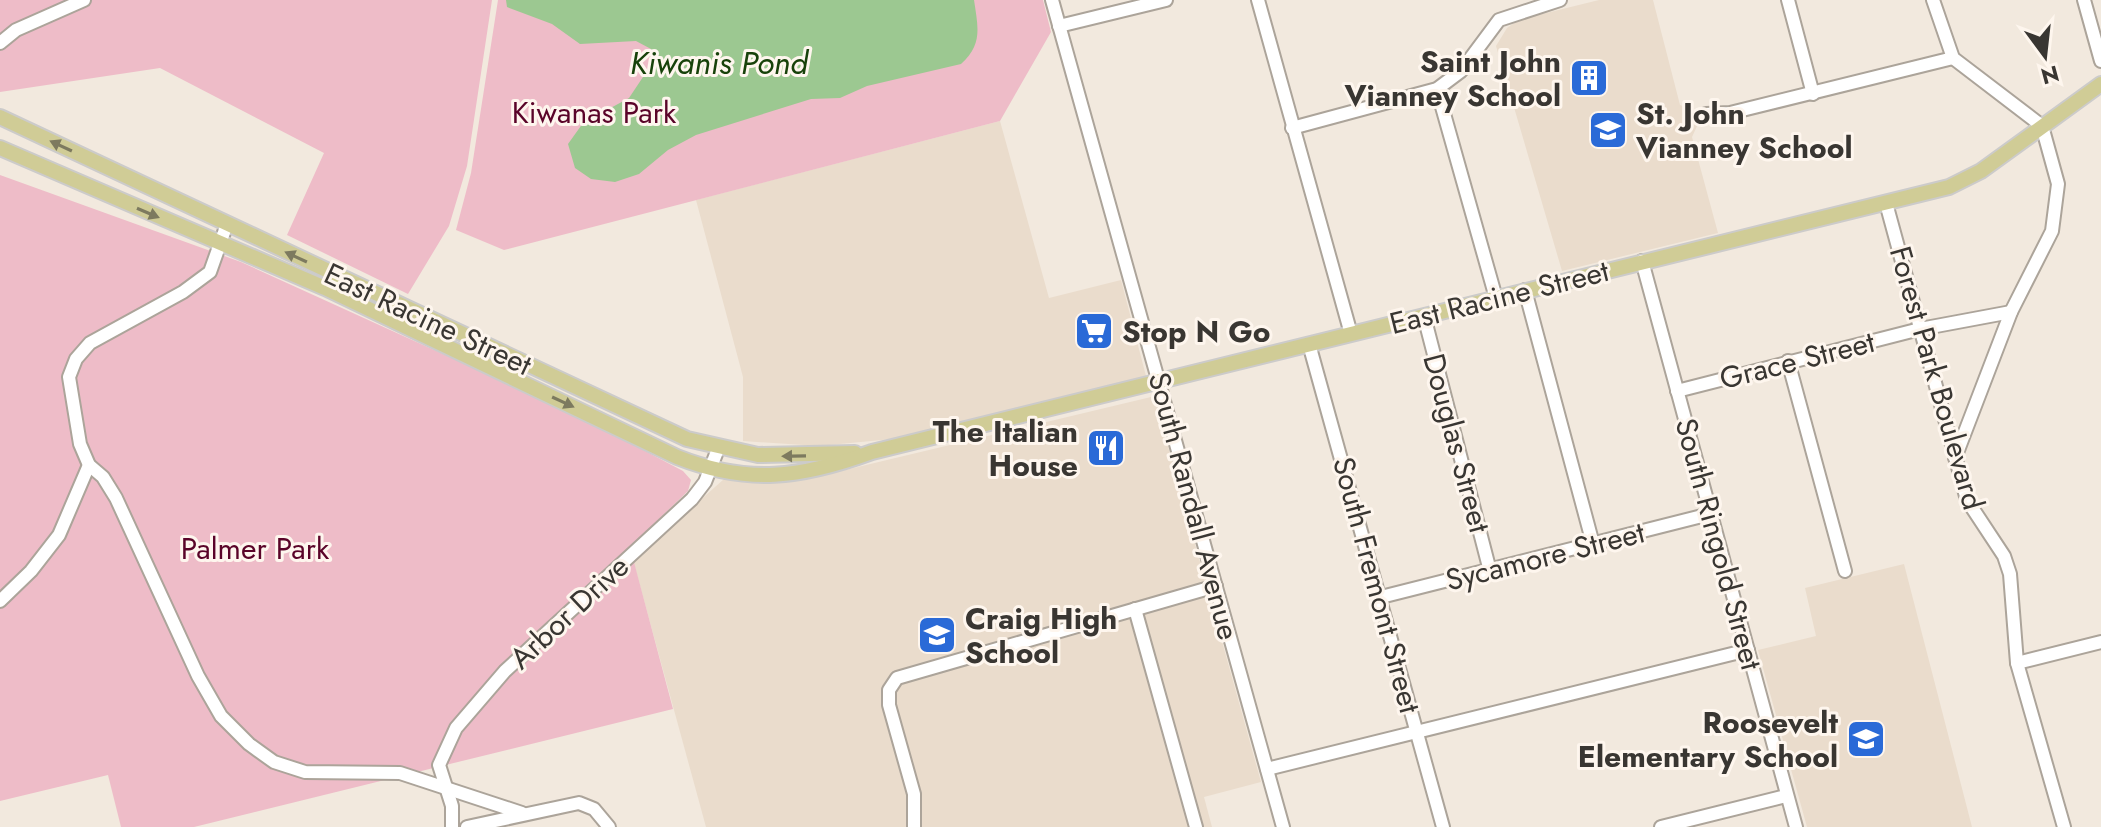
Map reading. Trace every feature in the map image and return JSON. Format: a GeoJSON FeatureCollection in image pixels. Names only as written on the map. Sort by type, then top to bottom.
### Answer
{"type":"FeatureCollection","features":[{"type":"Feature","properties":{"kind":"main road","name":"East Racine Street"},"geometry":{"type":"LineString","coordinates":[[0,148],[325,288],[711,470],[771,476],[797,474],[872,452],[1886,203],[1963,181],[2101,84]]}},
{"type":"Feature","properties":{"kind":"main road","name":"East Racine Street"},"geometry":{"type":"LineString","coordinates":[[0,117],[663,429],[718,449],[788,456],[872,452]]}},
{"type":"Feature","properties":{"kind":"street"},"geometry":{"type":"LineString","coordinates":[[0,43],[16,30],[84,0]]}},
{"type":"Feature","properties":{"kind":"street","name":"South Randall Avenue"},"geometry":{"type":"LineString","coordinates":[[1052,0],[1283,827]]}},
{"type":"Feature","properties":{"kind":"street"},"geometry":{"type":"LineString","coordinates":[[1059,26],[1166,0]]}},
{"type":"Feature","properties":{"kind":"street"},"geometry":{"type":"LineString","coordinates":[[1258,0],[1351,334]]}},
{"type":"Feature","properties":{"kind":"street"},"geometry":{"type":"LineString","coordinates":[[1292,128],[1437,89],[1461,71],[1499,20],[1535,3],[1560,0]]}},
{"type":"Feature","properties":{"kind":"street"},"geometry":{"type":"LineString","coordinates":[[1788,0],[1813,94]]}},
{"type":"Feature","properties":{"kind":"street"},"geometry":{"type":"LineString","coordinates":[[1933,0],[1953,58],[2042,126],[2057,173],[2056,218],[2011,312],[1955,458]]}},
{"type":"Feature","properties":{"kind":"street"},"geometry":{"type":"LineString","coordinates":[[2084,0],[2101,61]]}},
{"type":"Feature","properties":{"kind":"street"},"geometry":{"type":"LineString","coordinates":[[1706,114],[1730,113],[1953,58]]}},
{"type":"Feature","properties":{"kind":"street"},"geometry":{"type":"LineString","coordinates":[[1437,89],[1496,298]]}},
{"type":"Feature","properties":{"kind":"street","name":"Forest Park Boulevard"},"geometry":{"type":"LineString","coordinates":[[1886,203],[1955,458],[1973,513],[2004,556],[2010,574],[2017,663],[2064,827]]}},
{"type":"Feature","properties":{"kind":"street"},"geometry":{"type":"LineString","coordinates":[[227,224],[210,272],[116,326],[90,343],[76,359],[69,377],[80,444],[89,465],[103,477],[122,509],[198,676],[221,716],[249,744],[274,762],[305,772],[400,773],[522,813]]}},
{"type":"Feature","properties":{"kind":"street","name":"South Ringold Street"},"geometry":{"type":"LineString","coordinates":[[1642,261],[1796,827]]}},
{"type":"Feature","properties":{"kind":"street"},"geometry":{"type":"LineString","coordinates":[[1525,290],[1593,544]]}},
{"type":"Feature","properties":{"kind":"street","name":"Grace Street"},"geometry":{"type":"LineString","coordinates":[[1677,391],[1920,329],[2011,312]]}},
{"type":"Feature","properties":{"kind":"street","name":"Douglas Street"},"geometry":{"type":"LineString","coordinates":[[1424,316],[1490,571]]}},
{"type":"Feature","properties":{"kind":"street","name":"South Fremont Street"},"geometry":{"type":"LineString","coordinates":[[1309,344],[1443,827]]}},
{"type":"Feature","properties":{"kind":"street"},"geometry":{"type":"LineString","coordinates":[[1788,361],[1845,571]]}},
{"type":"Feature","properties":{"kind":"street","name":"Arbor Drive"},"geometry":{"type":"LineString","coordinates":[[452,827],[452,806],[443,786],[439,765],[456,728],[505,671],[692,499],[711,470],[718,449]]}},
{"type":"Feature","properties":{"kind":"street"},"geometry":{"type":"LineString","coordinates":[[0,601],[31,571],[59,535],[89,465]]}},
{"type":"Feature","properties":{"kind":"street","name":"Sycamore Street"},"geometry":{"type":"LineString","coordinates":[[1381,597],[1710,514]]}},
{"type":"Feature","properties":{"kind":"street"},"geometry":{"type":"LineString","coordinates":[[914,827],[914,794],[889,705],[889,690],[897,678],[1216,586]]}},
{"type":"Feature","properties":{"kind":"street"},"geometry":{"type":"LineString","coordinates":[[1135,609],[1196,827]]}},
{"type":"Feature","properties":{"kind":"street"},"geometry":{"type":"LineString","coordinates":[[2017,663],[2101,642]]}},
{"type":"Feature","properties":{"kind":"street"},"geometry":{"type":"LineString","coordinates":[[1267,769],[1748,650]]}},
{"type":"Feature","properties":{"kind":"street"},"geometry":{"type":"LineString","coordinates":[[1661,827],[1786,796]]}},
{"type":"Feature","properties":{"kind":"street"},"geometry":{"type":"LineString","coordinates":[[467,827],[579,803],[594,809],[609,827]]}},
{"type":"Feature","properties":{"kind":"shaded area","name":"St. John Vianney School"},"geometry":{"type":"Polygon","coordinates":[[[1599,0],[1653,0],[1680,105],[1693,110],[1698,124],[1692,137],[1718,233],[1562,271],[1496,46],[1507,28],[1518,20],[1599,0]]]}},
{"type":"Feature","properties":{"kind":"shaded area"},"geometry":{"type":"Polygon","coordinates":[[[1000,121],[1049,298],[1121,280],[1146,376],[892,439],[819,446],[743,441],[743,377],[696,200],[1000,121]]]}},
{"type":"Feature","properties":{"kind":"shaded area","name":"Craig High School"},"geometry":{"type":"Polygon","coordinates":[[[1151,397],[1157,407],[1261,782],[1204,797],[1212,827],[706,827],[633,560],[724,479],[784,481],[820,476],[1151,397]]]}},
{"type":"Feature","properties":{"kind":"shaded area","name":"Roosevelt Elementary School"},"geometry":{"type":"Polygon","coordinates":[[[1904,564],[1972,827],[1807,827],[1758,650],[1816,636],[1805,588],[1904,564]]]}},
{"type":"Feature","properties":{"kind":"green space"},"geometry":{"type":"Polygon","coordinates":[[[0,0],[492,0],[467,166],[449,226],[408,294],[287,235],[324,153],[160,68],[0,92],[0,0]]]}},
{"type":"Feature","properties":{"kind":"green space","name":"Kiwanas Park"},"geometry":{"type":"Polygon","coordinates":[[[498,0],[1043,0],[1051,32],[1000,121],[504,250],[456,230],[471,173],[498,0]]]}},
{"type":"Feature","properties":{"kind":"green space","name":"Palmer Park"},"geometry":{"type":"Polygon","coordinates":[[[0,175],[241,262],[577,415],[683,471],[691,480],[688,491],[630,547],[673,709],[194,827],[121,827],[108,775],[0,801],[0,175]]]}},
{"type":"Feature","properties":{"kind":"water","name":"Kiwanis Pond"},"geometry":{"type":"Polygon","coordinates":[[[506,0],[974,0],[977,35],[973,49],[961,64],[867,86],[840,98],[811,99],[696,135],[668,150],[639,174],[615,182],[591,179],[575,168],[568,144],[583,123],[629,98],[653,62],[651,49],[636,41],[580,44],[552,24],[507,7],[506,0]]]}},
{"type":"Feature","properties":{"kind":"place","name":"Saint John Vianney School"},"geometry":{"type":"Point","coordinates":[1589,78]}},
{"type":"Feature","properties":{"kind":"place","name":"St. John Vianney School"},"geometry":{"type":"Point","coordinates":[1608,130]}},
{"type":"Feature","properties":{"kind":"place","name":"Stop N Go"},"geometry":{"type":"Point","coordinates":[1094,331]}},
{"type":"Feature","properties":{"kind":"place","name":"The Italian House"},"geometry":{"type":"Point","coordinates":[1106,448]}},
{"type":"Feature","properties":{"kind":"place","name":"Craig High School"},"geometry":{"type":"Point","coordinates":[937,635]}},
{"type":"Feature","properties":{"kind":"place","name":"Roosevelt Elementary School"},"geometry":{"type":"Point","coordinates":[1866,739]}}]}
